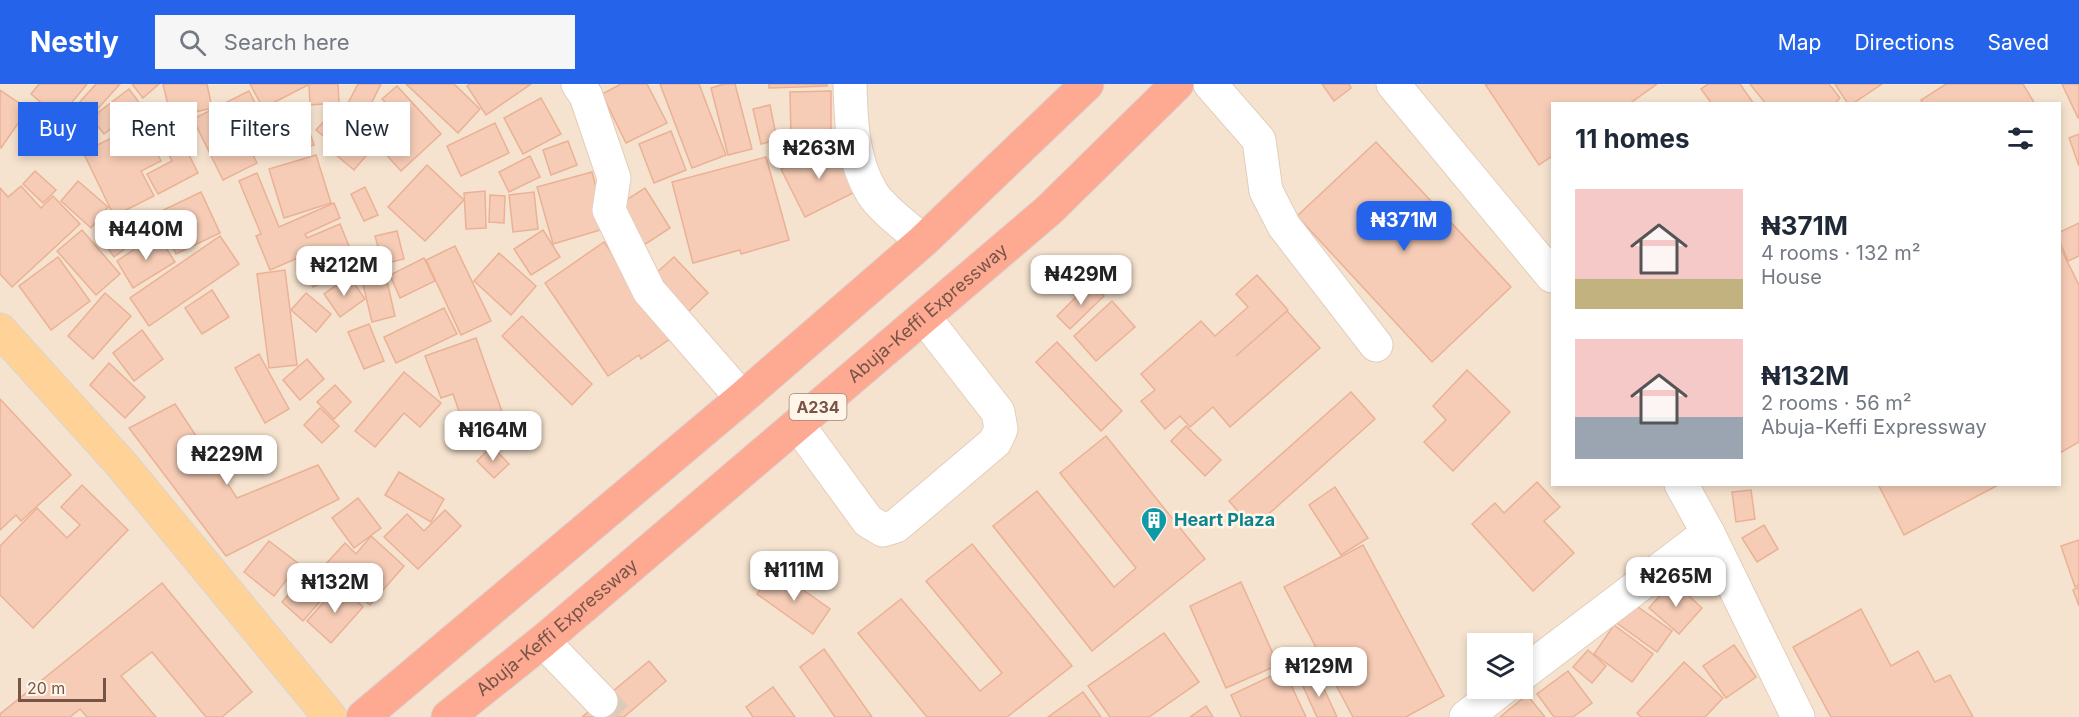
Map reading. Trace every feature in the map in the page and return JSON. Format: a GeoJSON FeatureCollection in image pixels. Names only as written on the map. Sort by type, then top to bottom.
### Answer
{"type":"FeatureCollection","features":[{"type":"Feature","properties":{"kind":"highway"},"geometry":{"type":"LineString","coordinates":[[363,717],[742,398],[923,241],[1087,84]]}},
{"type":"Feature","properties":{"kind":"highway","name":"Abuja-Keffi Expressway"},"geometry":{"type":"LineString","coordinates":[[448,717],[543,641],[1048,210],[1177,84]]}},
{"type":"Feature","properties":{"kind":"main road"},"geometry":{"type":"LineString","coordinates":[[0,330],[122,465],[330,717]]}},
{"type":"Feature","properties":{"kind":"street"},"geometry":{"type":"LineString","coordinates":[[578,84],[586,96],[615,178],[609,210],[649,291],[742,398]]}},
{"type":"Feature","properties":{"kind":"street"},"geometry":{"type":"LineString","coordinates":[[850,84],[851,123],[857,158],[873,194],[923,241]]}},
{"type":"Feature","properties":{"kind":"street"},"geometry":{"type":"LineString","coordinates":[[1210,84],[1260,140],[1266,191],[1284,226],[1376,345]]}},
{"type":"Feature","properties":{"kind":"street"},"geometry":{"type":"LineString","coordinates":[[1393,84],[1551,275]]}},
{"type":"Feature","properties":{"kind":"street"},"geometry":{"type":"LineString","coordinates":[[798,425],[868,521],[883,530],[896,526],[986,449],[994,442],[1001,429],[998,412],[924,317]]}},
{"type":"Feature","properties":{"kind":"street"},"geometry":{"type":"LineString","coordinates":[[1682,486],[1708,532],[1798,717]]}},
{"type":"Feature","properties":{"kind":"street"},"geometry":{"type":"LineString","coordinates":[[1533,666],[1708,532]]}},
{"type":"Feature","properties":{"kind":"street"},"geometry":{"type":"LineString","coordinates":[[543,641],[602,701]]}},
{"type":"Feature","properties":{"kind":"street"},"geometry":{"type":"LineString","coordinates":[[1466,717],[1489,699]]}},
{"type":"Feature","properties":{"kind":"shaded area"},"geometry":{"type":"Polygon","coordinates":[[[0,84],[2079,84],[2079,717],[0,717],[0,84]]]}},
{"type":"Feature","properties":{"kind":"building"},"geometry":{"type":"Polygon","coordinates":[[[39,84],[87,84],[72,102],[40,102],[31,94],[39,84]]]}},
{"type":"Feature","properties":{"kind":"building"},"geometry":{"type":"Polygon","coordinates":[[[96,84],[120,84],[98,108],[98,102],[80,102],[96,84]]]}},
{"type":"Feature","properties":{"kind":"building"},"geometry":{"type":"Polygon","coordinates":[[[132,84],[159,84],[143,98],[132,84]]]}},
{"type":"Feature","properties":{"kind":"building"},"geometry":{"type":"Polygon","coordinates":[[[163,84],[207,84],[211,102],[209,109],[197,112],[197,102],[167,102],[163,84]]]}},
{"type":"Feature","properties":{"kind":"building"},"geometry":{"type":"Polygon","coordinates":[[[250,84],[308,85],[275,102],[260,102],[250,84]]]}},
{"type":"Feature","properties":{"kind":"building"},"geometry":{"type":"Polygon","coordinates":[[[309,84],[338,84],[339,102],[311,105],[309,84]]]}},
{"type":"Feature","properties":{"kind":"building"},"geometry":{"type":"Polygon","coordinates":[[[358,84],[381,84],[372,102],[349,102],[358,84]]]}},
{"type":"Feature","properties":{"kind":"building"},"geometry":{"type":"Polygon","coordinates":[[[406,84],[454,84],[480,109],[458,133],[406,84]]]}},
{"type":"Feature","properties":{"kind":"building"},"geometry":{"type":"Polygon","coordinates":[[[470,84],[531,84],[486,115],[467,86],[470,84]]]}},
{"type":"Feature","properties":{"kind":"building"},"geometry":{"type":"Polygon","coordinates":[[[621,84],[647,84],[667,123],[626,143],[602,94],[621,84]]]}},
{"type":"Feature","properties":{"kind":"building"},"geometry":{"type":"Polygon","coordinates":[[[660,84],[699,84],[726,155],[692,168],[660,84]]]}},
{"type":"Feature","properties":{"kind":"building"},"geometry":{"type":"Polygon","coordinates":[[[724,84],[735,84],[752,149],[728,155],[711,88],[724,84]]]}},
{"type":"Feature","properties":{"kind":"building"},"geometry":{"type":"Polygon","coordinates":[[[769,84],[827,84],[827,86],[769,88],[769,84]]]}},
{"type":"Feature","properties":{"kind":"building"},"geometry":{"type":"Polygon","coordinates":[[[1322,84],[1349,84],[1351,88],[1334,101],[1322,84]]]}},
{"type":"Feature","properties":{"kind":"building"},"geometry":{"type":"Polygon","coordinates":[[[1485,84],[1657,84],[1632,102],[1551,102],[1551,157],[1539,165],[1485,84]]]}},
{"type":"Feature","properties":{"kind":"building"},"geometry":{"type":"Polygon","coordinates":[[[1708,84],[1740,84],[1753,102],[1711,102],[1701,89],[1708,84]]]}},
{"type":"Feature","properties":{"kind":"building"},"geometry":{"type":"Polygon","coordinates":[[[1750,84],[1829,84],[1840,98],[1836,102],[1764,102],[1750,84]]]}},
{"type":"Feature","properties":{"kind":"building"},"geometry":{"type":"Polygon","coordinates":[[[1835,84],[1882,84],[1855,102],[1847,102],[1835,84]]]}},
{"type":"Feature","properties":{"kind":"building"},"geometry":{"type":"Polygon","coordinates":[[[1946,84],[2023,84],[2034,102],[1922,102],[1921,100],[1946,84]]]}},
{"type":"Feature","properties":{"kind":"building"},"geometry":{"type":"Polygon","coordinates":[[[2062,84],[2079,84],[2079,118],[2078,118],[2062,84]]]}},
{"type":"Feature","properties":{"kind":"building"},"geometry":{"type":"Polygon","coordinates":[[[397,86],[441,134],[401,171],[387,156],[410,156],[410,102],[385,102],[382,99],[397,86]]]}},
{"type":"Feature","properties":{"kind":"building"},"geometry":{"type":"Polygon","coordinates":[[[129,89],[139,102],[112,102],[129,89]]]}},
{"type":"Feature","properties":{"kind":"building"},"geometry":{"type":"Polygon","coordinates":[[[0,90],[18,102],[18,123],[0,147],[0,90]]]}},
{"type":"Feature","properties":{"kind":"building"},"geometry":{"type":"Polygon","coordinates":[[[249,91],[254,102],[227,102],[249,91]]]}},
{"type":"Feature","properties":{"kind":"building"},"geometry":{"type":"Polygon","coordinates":[[[831,91],[831,136],[791,138],[790,92],[831,91]]]}},
{"type":"Feature","properties":{"kind":"building"},"geometry":{"type":"Polygon","coordinates":[[[541,98],[561,134],[523,154],[504,118],[541,98]]]}},
{"type":"Feature","properties":{"kind":"building"},"geometry":{"type":"Polygon","coordinates":[[[110,104],[110,129],[104,134],[98,127],[98,113],[110,104]]]}},
{"type":"Feature","properties":{"kind":"building"},"geometry":{"type":"Polygon","coordinates":[[[770,105],[777,140],[761,144],[753,109],[770,105]]]}},
{"type":"Feature","properties":{"kind":"building"},"geometry":{"type":"Polygon","coordinates":[[[209,111],[209,152],[197,127],[197,117],[209,111]]]}},
{"type":"Feature","properties":{"kind":"building"},"geometry":{"type":"Polygon","coordinates":[[[323,122],[323,136],[316,130],[323,122]]]}},
{"type":"Feature","properties":{"kind":"building"},"geometry":{"type":"Polygon","coordinates":[[[495,123],[509,153],[461,176],[447,146],[495,123]]]}},
{"type":"Feature","properties":{"kind":"building"},"geometry":{"type":"Polygon","coordinates":[[[671,131],[686,170],[654,183],[639,144],[671,131]]]}},
{"type":"Feature","properties":{"kind":"building"},"geometry":{"type":"Polygon","coordinates":[[[2079,134],[2079,166],[2069,138],[2079,134]]]}},
{"type":"Feature","properties":{"kind":"building"},"geometry":{"type":"Polygon","coordinates":[[[110,139],[110,156],[158,156],[161,161],[141,171],[154,196],[114,216],[85,156],[98,156],[98,145],[110,139]]]}},
{"type":"Feature","properties":{"kind":"building"},"geometry":{"type":"Polygon","coordinates":[[[568,141],[577,165],[551,175],[543,150],[568,141]]]}},
{"type":"Feature","properties":{"kind":"building"},"geometry":{"type":"Polygon","coordinates":[[[1376,142],[1511,287],[1432,362],[1297,216],[1376,142]]]}},
{"type":"Feature","properties":{"kind":"building"},"geometry":{"type":"Polygon","coordinates":[[[833,143],[857,191],[805,217],[781,169],[833,143]]]}},
{"type":"Feature","properties":{"kind":"building"},"geometry":{"type":"Polygon","coordinates":[[[316,155],[331,203],[284,218],[269,169],[316,155]]]}},
{"type":"Feature","properties":{"kind":"building"},"geometry":{"type":"Polygon","coordinates":[[[169,156],[190,156],[198,173],[158,194],[147,174],[172,161],[169,156]]]}},
{"type":"Feature","properties":{"kind":"building"},"geometry":{"type":"Polygon","coordinates":[[[211,156],[254,156],[257,163],[223,180],[211,156]]]}},
{"type":"Feature","properties":{"kind":"building"},"geometry":{"type":"Polygon","coordinates":[[[337,156],[366,156],[354,170],[337,156]]]}},
{"type":"Feature","properties":{"kind":"building"},"geometry":{"type":"Polygon","coordinates":[[[530,156],[540,177],[509,192],[499,172],[530,156]]]}},
{"type":"Feature","properties":{"kind":"building"},"geometry":{"type":"Polygon","coordinates":[[[766,157],[789,240],[741,254],[740,250],[693,263],[672,182],[766,157]]]}},
{"type":"Feature","properties":{"kind":"building"},"geometry":{"type":"Polygon","coordinates":[[[427,165],[464,200],[425,241],[388,207],[427,165]]]}},
{"type":"Feature","properties":{"kind":"building"},"geometry":{"type":"Polygon","coordinates":[[[35,171],[56,190],[43,203],[23,184],[35,171]]]}},
{"type":"Feature","properties":{"kind":"building"},"geometry":{"type":"Polygon","coordinates":[[[592,172],[607,228],[553,244],[537,187],[592,172]]]}},
{"type":"Feature","properties":{"kind":"building"},"geometry":{"type":"Polygon","coordinates":[[[257,173],[279,227],[334,203],[340,218],[305,234],[307,238],[340,224],[358,268],[313,287],[300,257],[270,270],[256,236],[261,234],[239,181],[257,173]]]}},
{"type":"Feature","properties":{"kind":"building"},"geometry":{"type":"Polygon","coordinates":[[[78,181],[108,207],[91,228],[61,201],[78,181]]]}},
{"type":"Feature","properties":{"kind":"building"},"geometry":{"type":"Polygon","coordinates":[[[21,186],[41,208],[53,196],[80,224],[12,287],[0,274],[0,188],[8,197],[21,186]]]}},
{"type":"Feature","properties":{"kind":"building"},"geometry":{"type":"Polygon","coordinates":[[[365,187],[378,215],[364,221],[351,194],[365,187]]]}},
{"type":"Feature","properties":{"kind":"building"},"geometry":{"type":"Polygon","coordinates":[[[645,188],[670,228],[641,247],[615,207],[645,188]]]}},
{"type":"Feature","properties":{"kind":"building"},"geometry":{"type":"Polygon","coordinates":[[[485,191],[486,228],[466,229],[464,193],[485,191]]]}},
{"type":"Feature","properties":{"kind":"building"},"geometry":{"type":"Polygon","coordinates":[[[201,192],[220,233],[176,254],[157,213],[201,192]]]}},
{"type":"Feature","properties":{"kind":"building"},"geometry":{"type":"Polygon","coordinates":[[[534,192],[538,229],[513,232],[509,195],[534,192]]]}},
{"type":"Feature","properties":{"kind":"building"},"geometry":{"type":"Polygon","coordinates":[[[490,195],[505,196],[504,223],[489,222],[490,195]]]}},
{"type":"Feature","properties":{"kind":"building"},"geometry":{"type":"Polygon","coordinates":[[[126,221],[139,238],[114,257],[102,240],[126,221]]]}},
{"type":"Feature","properties":{"kind":"building"},"geometry":{"type":"Polygon","coordinates":[[[2079,223],[2079,256],[2068,261],[2061,244],[2061,232],[2079,223]]]}},
{"type":"Feature","properties":{"kind":"building"},"geometry":{"type":"Polygon","coordinates":[[[82,230],[120,274],[96,295],[57,251],[82,230]]]}},
{"type":"Feature","properties":{"kind":"building"},"geometry":{"type":"Polygon","coordinates":[[[543,230],[560,257],[531,275],[514,249],[543,230]]]}},
{"type":"Feature","properties":{"kind":"building"},"geometry":{"type":"Polygon","coordinates":[[[397,231],[404,259],[383,264],[395,316],[372,322],[357,259],[380,254],[375,236],[397,231]]]}},
{"type":"Feature","properties":{"kind":"building"},"geometry":{"type":"Polygon","coordinates":[[[157,234],[175,262],[133,288],[117,261],[157,234]]]}},
{"type":"Feature","properties":{"kind":"building"},"geometry":{"type":"Polygon","coordinates":[[[220,236],[239,264],[149,326],[130,298],[220,236]]]}},
{"type":"Feature","properties":{"kind":"building"},"geometry":{"type":"Polygon","coordinates":[[[604,242],[670,339],[641,359],[639,355],[608,376],[545,283],[604,242]]]}},
{"type":"Feature","properties":{"kind":"building"},"geometry":{"type":"Polygon","coordinates":[[[455,246],[491,321],[461,335],[426,260],[455,246]]]}},
{"type":"Feature","properties":{"kind":"building"},"geometry":{"type":"Polygon","coordinates":[[[2061,249],[2079,285],[2079,442],[2061,452],[2061,249]]]}},
{"type":"Feature","properties":{"kind":"building"},"geometry":{"type":"Polygon","coordinates":[[[499,253],[536,286],[511,315],[474,281],[499,253]]]}},
{"type":"Feature","properties":{"kind":"building"},"geometry":{"type":"Polygon","coordinates":[[[58,257],[90,301],[51,330],[19,286],[58,257]]]}},
{"type":"Feature","properties":{"kind":"building"},"geometry":{"type":"Polygon","coordinates":[[[674,257],[708,293],[688,312],[654,275],[674,257]]]}},
{"type":"Feature","properties":{"kind":"building"},"geometry":{"type":"Polygon","coordinates":[[[424,258],[435,281],[400,298],[390,275],[424,258]]]}},
{"type":"Feature","properties":{"kind":"building"},"geometry":{"type":"Polygon","coordinates":[[[285,270],[297,365],[269,368],[257,274],[285,270]]]}},
{"type":"Feature","properties":{"kind":"building"},"geometry":{"type":"Polygon","coordinates":[[[1257,275],[1288,310],[1236,356],[1287,311],[1320,348],[1230,427],[1213,407],[1190,427],[1180,416],[1165,429],[1141,401],[1155,390],[1141,374],[1201,321],[1215,336],[1248,307],[1236,294],[1257,275]]]}},
{"type":"Feature","properties":{"kind":"building"},"geometry":{"type":"Polygon","coordinates":[[[349,276],[365,299],[340,317],[324,294],[349,276]]]}},
{"type":"Feature","properties":{"kind":"building"},"geometry":{"type":"Polygon","coordinates":[[[1091,282],[1104,296],[1070,329],[1057,316],[1091,282]]]}},
{"type":"Feature","properties":{"kind":"building"},"geometry":{"type":"Polygon","coordinates":[[[212,290],[229,317],[202,334],[185,308],[212,290]]]}},
{"type":"Feature","properties":{"kind":"building"},"geometry":{"type":"Polygon","coordinates":[[[105,293],[131,316],[93,359],[68,336],[105,293]]]}},
{"type":"Feature","properties":{"kind":"building"},"geometry":{"type":"Polygon","coordinates":[[[306,293],[331,314],[316,332],[291,310],[306,293]]]}},
{"type":"Feature","properties":{"kind":"building"},"geometry":{"type":"Polygon","coordinates":[[[1112,301],[1135,327],[1096,361],[1074,336],[1112,301]]]}},
{"type":"Feature","properties":{"kind":"building"},"geometry":{"type":"Polygon","coordinates":[[[444,308],[457,334],[396,363],[384,337],[444,308]]]}},
{"type":"Feature","properties":{"kind":"building"},"geometry":{"type":"Polygon","coordinates":[[[522,316],[592,384],[572,405],[502,336],[522,316]]]}},
{"type":"Feature","properties":{"kind":"building"},"geometry":{"type":"Polygon","coordinates":[[[369,324],[384,361],[364,369],[348,332],[369,324]]]}},
{"type":"Feature","properties":{"kind":"building"},"geometry":{"type":"Polygon","coordinates":[[[142,330],[163,359],[134,381],[113,353],[142,330]]]}},
{"type":"Feature","properties":{"kind":"building"},"geometry":{"type":"Polygon","coordinates":[[[476,338],[505,420],[467,434],[453,394],[441,398],[425,356],[476,338]]]}},
{"type":"Feature","properties":{"kind":"building"},"geometry":{"type":"Polygon","coordinates":[[[1057,342],[1122,411],[1101,431],[1036,362],[1057,342]]]}},
{"type":"Feature","properties":{"kind":"building"},"geometry":{"type":"Polygon","coordinates":[[[259,354],[289,409],[265,423],[235,368],[259,354]]]}},
{"type":"Feature","properties":{"kind":"building"},"geometry":{"type":"Polygon","coordinates":[[[307,359],[324,379],[300,400],[283,380],[307,359]]]}},
{"type":"Feature","properties":{"kind":"building"},"geometry":{"type":"Polygon","coordinates":[[[109,363],[145,397],[125,418],[90,385],[109,363]]]}},
{"type":"Feature","properties":{"kind":"building"},"geometry":{"type":"Polygon","coordinates":[[[1467,370],[1510,412],[1453,471],[1424,442],[1446,420],[1433,406],[1467,370]]]}},
{"type":"Feature","properties":{"kind":"building"},"geometry":{"type":"Polygon","coordinates":[[[404,372],[441,403],[420,427],[404,413],[375,447],[355,431],[404,372]]]}},
{"type":"Feature","properties":{"kind":"building"},"geometry":{"type":"Polygon","coordinates":[[[335,385],[351,402],[334,419],[317,402],[335,385]]]}},
{"type":"Feature","properties":{"kind":"building"},"geometry":{"type":"Polygon","coordinates":[[[1351,392],[1375,419],[1253,528],[1229,501],[1351,392]]]}},
{"type":"Feature","properties":{"kind":"building"},"geometry":{"type":"Polygon","coordinates":[[[0,399],[71,475],[21,521],[16,515],[0,530],[0,399]]]}},
{"type":"Feature","properties":{"kind":"building"},"geometry":{"type":"Polygon","coordinates":[[[175,404],[237,498],[318,465],[339,499],[226,556],[129,428],[175,404]]]}},
{"type":"Feature","properties":{"kind":"building"},"geometry":{"type":"Polygon","coordinates":[[[320,408],[339,426],[322,443],[304,425],[320,408]]]}},
{"type":"Feature","properties":{"kind":"building"},"geometry":{"type":"Polygon","coordinates":[[[1186,426],[1221,460],[1205,476],[1171,441],[1186,426]]]}},
{"type":"Feature","properties":{"kind":"building","name":"Heart Plaza"},"geometry":{"type":"Polygon","coordinates":[[[1106,436],[1205,559],[1092,651],[993,526],[1037,491],[1114,587],[1136,568],[1060,473],[1106,436]]]}},
{"type":"Feature","properties":{"kind":"building"},"geometry":{"type":"Polygon","coordinates":[[[492,446],[509,464],[494,478],[477,461],[492,446]]]}},
{"type":"Feature","properties":{"kind":"building"},"geometry":{"type":"Polygon","coordinates":[[[399,472],[444,499],[431,522],[385,495],[399,472]]]}},
{"type":"Feature","properties":{"kind":"building"},"geometry":{"type":"Polygon","coordinates":[[[1537,482],[1560,507],[1544,521],[1574,553],[1533,591],[1472,524],[1495,503],[1504,513],[1537,482]]]}},
{"type":"Feature","properties":{"kind":"building"},"geometry":{"type":"Polygon","coordinates":[[[82,485],[128,530],[33,628],[0,595],[0,546],[37,508],[67,538],[80,525],[61,507],[82,485]]]}},
{"type":"Feature","properties":{"kind":"building"},"geometry":{"type":"Polygon","coordinates":[[[1879,486],[1996,486],[1904,535],[1879,486]]]}},
{"type":"Feature","properties":{"kind":"building"},"geometry":{"type":"Polygon","coordinates":[[[1335,487],[1368,538],[1341,555],[1309,505],[1335,487]]]}},
{"type":"Feature","properties":{"kind":"building"},"geometry":{"type":"Polygon","coordinates":[[[1751,490],[1755,519],[1736,522],[1732,492],[1751,490]]]}},
{"type":"Feature","properties":{"kind":"building"},"geometry":{"type":"Polygon","coordinates":[[[358,498],[381,528],[354,548],[332,518],[358,498]]]}},
{"type":"Feature","properties":{"kind":"building"},"geometry":{"type":"Polygon","coordinates":[[[445,510],[461,526],[418,569],[384,537],[407,514],[424,531],[445,510]]]}},
{"type":"Feature","properties":{"kind":"building"},"geometry":{"type":"Polygon","coordinates":[[[1764,525],[1778,549],[1757,562],[1742,538],[1764,525]]]}},
{"type":"Feature","properties":{"kind":"building"},"geometry":{"type":"Polygon","coordinates":[[[371,536],[404,566],[370,605],[325,565],[345,543],[356,554],[371,536]]]}},
{"type":"Feature","properties":{"kind":"building"},"geometry":{"type":"Polygon","coordinates":[[[2079,540],[2079,585],[2075,587],[2061,546],[2079,540]]]}},
{"type":"Feature","properties":{"kind":"building"},"geometry":{"type":"Polygon","coordinates":[[[269,541],[299,564],[274,596],[244,572],[269,541]]]}},
{"type":"Feature","properties":{"kind":"building"},"geometry":{"type":"Polygon","coordinates":[[[972,544],[1072,666],[1007,717],[927,717],[858,633],[901,599],[980,691],[1002,673],[926,581],[972,544]]]}},
{"type":"Feature","properties":{"kind":"building"},"geometry":{"type":"Polygon","coordinates":[[[1363,545],[1444,696],[1406,717],[1353,717],[1284,587],[1363,545]]]}},
{"type":"Feature","properties":{"kind":"building"},"geometry":{"type":"Polygon","coordinates":[[[315,565],[336,583],[303,621],[282,602],[315,565]]]}},
{"type":"Feature","properties":{"kind":"building"},"geometry":{"type":"Polygon","coordinates":[[[774,569],[830,609],[813,634],[757,594],[774,569]]]}},
{"type":"Feature","properties":{"kind":"building"},"geometry":{"type":"Polygon","coordinates":[[[1673,581],[1702,608],[1679,634],[1649,608],[1673,581]]]}},
{"type":"Feature","properties":{"kind":"building"},"geometry":{"type":"Polygon","coordinates":[[[1241,582],[1278,665],[1226,688],[1190,606],[1241,582]]]}},
{"type":"Feature","properties":{"kind":"building"},"geometry":{"type":"Polygon","coordinates":[[[162,583],[252,692],[222,717],[206,717],[152,652],[121,676],[156,717],[87,717],[80,709],[70,717],[0,717],[0,714],[162,583]]]}},
{"type":"Feature","properties":{"kind":"building"},"geometry":{"type":"Polygon","coordinates":[[[339,585],[363,607],[331,643],[307,621],[339,585]]]}},
{"type":"Feature","properties":{"kind":"building"},"geometry":{"type":"Polygon","coordinates":[[[2079,587],[2079,606],[2073,590],[2079,587]]]}},
{"type":"Feature","properties":{"kind":"building"},"geometry":{"type":"Polygon","coordinates":[[[1628,600],[1672,631],[1657,652],[1614,621],[1628,600]]]}},
{"type":"Feature","properties":{"kind":"building"},"geometry":{"type":"Polygon","coordinates":[[[1861,609],[1891,666],[1918,651],[1935,682],[1950,675],[1973,717],[1831,717],[1793,647],[1861,609]]]}},
{"type":"Feature","properties":{"kind":"building"},"geometry":{"type":"Polygon","coordinates":[[[1614,625],[1653,654],[1632,682],[1594,654],[1614,625]]]}},
{"type":"Feature","properties":{"kind":"building"},"geometry":{"type":"Polygon","coordinates":[[[1164,633],[1199,682],[1149,717],[1110,717],[1088,686],[1164,633]]]}},
{"type":"Feature","properties":{"kind":"building"},"geometry":{"type":"Polygon","coordinates":[[[1734,645],[1756,677],[1726,698],[1703,666],[1734,645]]]}},
{"type":"Feature","properties":{"kind":"building"},"geometry":{"type":"Polygon","coordinates":[[[824,649],[872,717],[835,717],[800,667],[824,649]]]}},
{"type":"Feature","properties":{"kind":"building"},"geometry":{"type":"Polygon","coordinates":[[[1588,650],[1606,666],[1592,683],[1573,667],[1588,650]]]}},
{"type":"Feature","properties":{"kind":"building"},"geometry":{"type":"Polygon","coordinates":[[[649,661],[666,681],[624,717],[582,717],[649,661]]]}},
{"type":"Feature","properties":{"kind":"building"},"geometry":{"type":"Polygon","coordinates":[[[1684,662],[1723,698],[1705,717],[1641,717],[1637,713],[1684,662]]]}},
{"type":"Feature","properties":{"kind":"building"},"geometry":{"type":"Polygon","coordinates":[[[1284,670],[1306,717],[1241,717],[1231,695],[1284,670]]]}},
{"type":"Feature","properties":{"kind":"building"},"geometry":{"type":"Polygon","coordinates":[[[1568,671],[1592,703],[1573,717],[1554,717],[1537,694],[1568,671]]]}},
{"type":"Feature","properties":{"kind":"building"},"geometry":{"type":"Polygon","coordinates":[[[1318,676],[1337,717],[1317,717],[1302,684],[1318,676]]]}},
{"type":"Feature","properties":{"kind":"building"},"geometry":{"type":"Polygon","coordinates":[[[773,687],[795,717],[753,717],[746,707],[773,687]]]}},
{"type":"Feature","properties":{"kind":"building"},"geometry":{"type":"Polygon","coordinates":[[[1083,692],[1101,717],[1048,717],[1083,692]]]}},
{"type":"Feature","properties":{"kind":"building"},"geometry":{"type":"Polygon","coordinates":[[[1522,699],[1530,699],[1545,717],[1500,717],[1522,699]]]}},
{"type":"Feature","properties":{"kind":"building"},"geometry":{"type":"Polygon","coordinates":[[[1206,706],[1213,717],[1190,717],[1206,706]]]}},
{"type":"Feature","properties":{"kind":"tunnel"},"geometry":{"type":"LineString","coordinates":[[601,701],[616,717]]}},
{"type":"Feature","properties":{"kind":"place","name":"Heart Plaza"},"geometry":{"type":"Point","coordinates":[1154,543]}}]}
